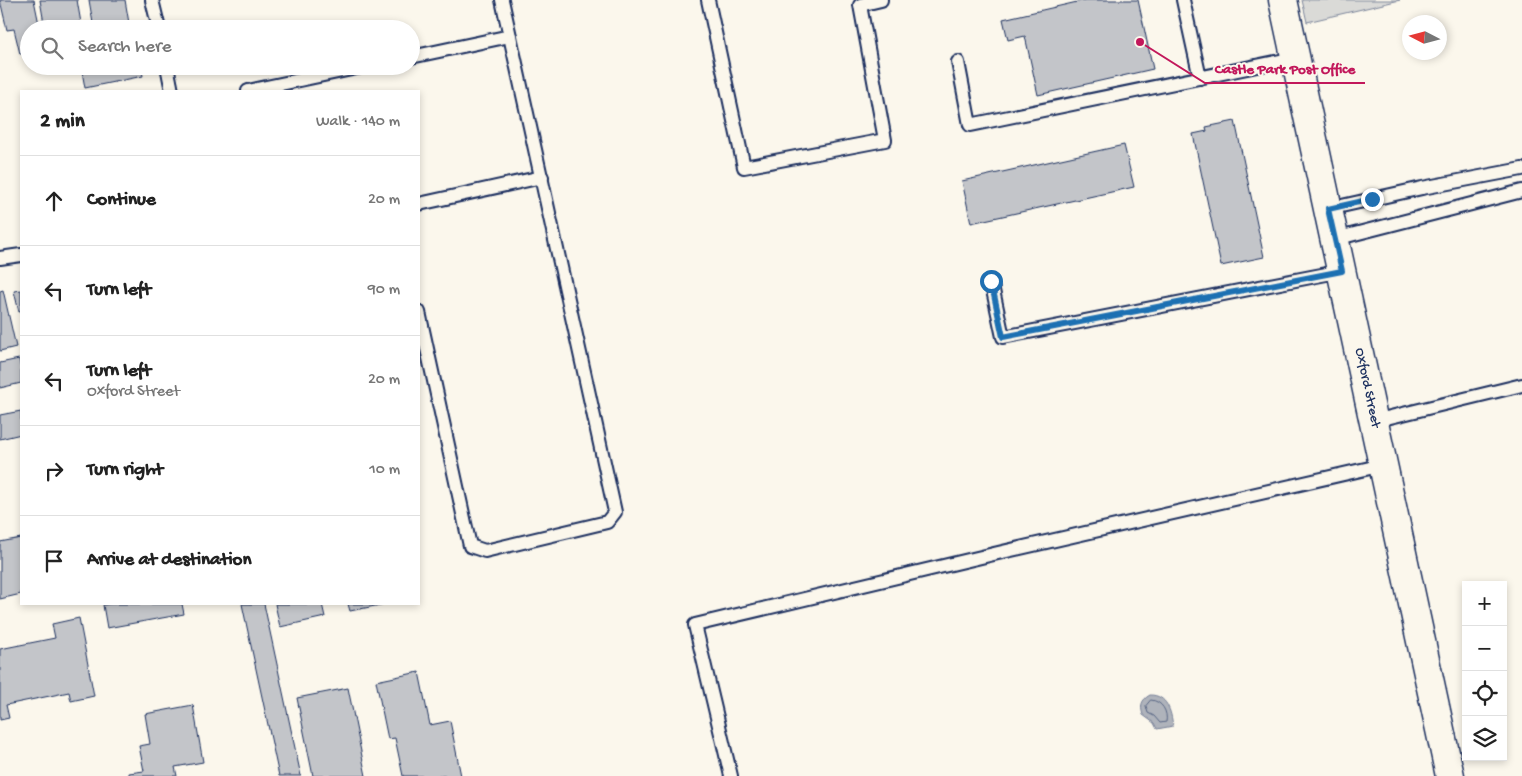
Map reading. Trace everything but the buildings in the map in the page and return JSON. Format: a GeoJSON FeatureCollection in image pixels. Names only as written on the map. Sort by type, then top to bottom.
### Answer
{"type":"FeatureCollection","features":[{"type":"Feature","properties":{"kind":"street","name":"Oxford Street"},"geometry":{"type":"LineString","coordinates":[[1283,0],[1450,776]]}},
{"type":"Feature","properties":{"kind":"lane"},"geometry":{"type":"LineString","coordinates":[[152,0],[156,20]]}},
{"type":"Feature","properties":{"kind":"lane"},"geometry":{"type":"LineString","coordinates":[[420,317],[470,546],[485,550],[607,522],[615,512],[502,0]]}},
{"type":"Feature","properties":{"kind":"lane"},"geometry":{"type":"LineString","coordinates":[[708,0],[744,166],[885,140],[860,2],[881,0]]}},
{"type":"Feature","properties":{"kind":"lane"},"geometry":{"type":"LineString","coordinates":[[1183,0],[1200,78]]}},
{"type":"Feature","properties":{"kind":"lane"},"geometry":{"type":"LineString","coordinates":[[420,54],[510,36]]}},
{"type":"Feature","properties":{"kind":"lane"},"geometry":{"type":"LineString","coordinates":[[958,62],[970,125],[1296,58]]}},
{"type":"Feature","properties":{"kind":"lane"},"geometry":{"type":"LineString","coordinates":[[169,75],[172,90]]}},
{"type":"Feature","properties":{"kind":"lane"},"geometry":{"type":"LineString","coordinates":[[253,90],[324,75]]}},
{"type":"Feature","properties":{"kind":"lane"},"geometry":{"type":"LineString","coordinates":[[1328,209],[1422,188],[1522,169]]}},
{"type":"Feature","properties":{"kind":"lane"},"geometry":{"type":"LineString","coordinates":[[420,204],[542,177]]}},
{"type":"Feature","properties":{"kind":"lane"},"geometry":{"type":"LineString","coordinates":[[1335,239],[1522,191]]}},
{"type":"Feature","properties":{"kind":"lane"},"geometry":{"type":"LineString","coordinates":[[0,258],[20,255]]}},
{"type":"Feature","properties":{"kind":"lane"},"geometry":{"type":"LineString","coordinates":[[991,281],[1003,337],[1342,271]]}},
{"type":"Feature","properties":{"kind":"lane"},"geometry":{"type":"LineString","coordinates":[[1374,421],[1522,385]]}},
{"type":"Feature","properties":{"kind":"lane"},"geometry":{"type":"LineString","coordinates":[[730,776],[695,626],[1008,551],[1383,465]]}},
{"type":"Feature","properties":{"kind":"shaded area"},"geometry":{"type":"Polygon","coordinates":[[[1302,0],[1400,0],[1307,22],[1302,0]]]}},
{"type":"Feature","properties":{"kind":"water"},"geometry":{"type":"Polygon","coordinates":[[[1150,695],[1160,698],[1167,705],[1173,726],[1157,729],[1154,723],[1143,715],[1142,704],[1150,695]]]}},
{"type":"Feature","properties":{"kind":"place","name":"Castle Park Post Office"},"geometry":{"type":"Point","coordinates":[1140,42]}},
{"type":"Feature","properties":{"kind":"route"},"geometry":{"type":"LineString","coordinates":[[991,281],[1003,337],[1342,271],[1328,209],[1372,199]]}}]}
